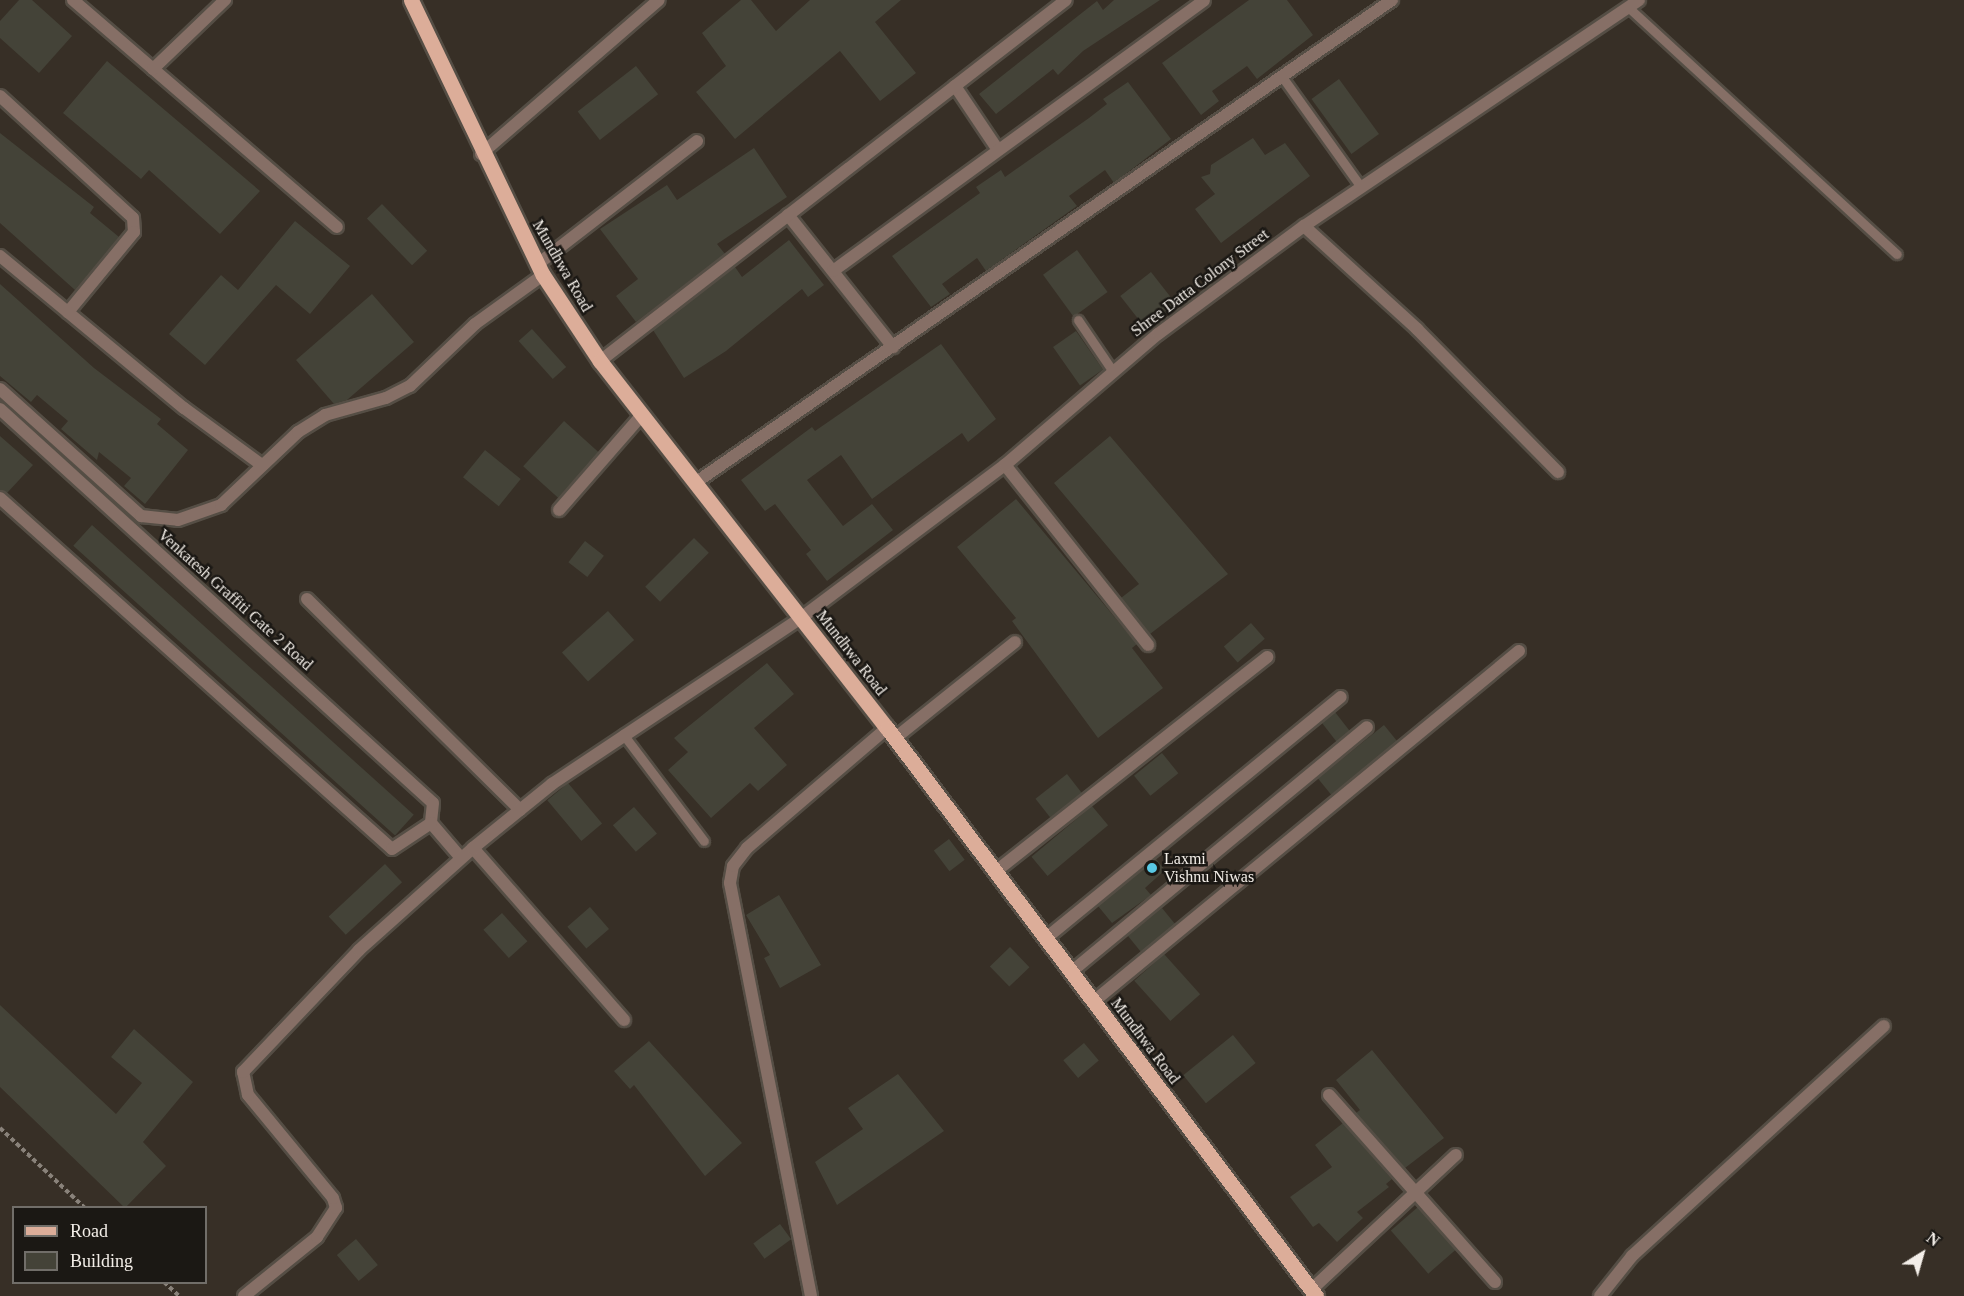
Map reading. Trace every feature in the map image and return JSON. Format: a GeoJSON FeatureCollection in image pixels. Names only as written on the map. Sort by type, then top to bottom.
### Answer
{"type":"FeatureCollection","features":[{"type":"Feature","properties":{"kind":"main road","name":"Mundhwa Road"},"geometry":{"type":"LineString","coordinates":[[411,0],[481,154],[540,270],[600,361],[890,734],[1313,1293]]}},
{"type":"Feature","properties":{"kind":"street"},"geometry":{"type":"LineString","coordinates":[[73,0],[337,227]]}},
{"type":"Feature","properties":{"kind":"street"},"geometry":{"type":"LineString","coordinates":[[153,69],[225,0]]}},
{"type":"Feature","properties":{"kind":"street"},"geometry":{"type":"LineString","coordinates":[[481,154],[659,0]]}},
{"type":"Feature","properties":{"kind":"street"},"geometry":{"type":"LineString","coordinates":[[600,361],[1066,0]]}},
{"type":"Feature","properties":{"kind":"street"},"geometry":{"type":"LineString","coordinates":[[1182,0],[1190,10]]}},
{"type":"Feature","properties":{"kind":"street"},"geometry":{"type":"LineString","coordinates":[[833,271],[1204,0]]}},
{"type":"Feature","properties":{"kind":"street"},"geometry":{"type":"LineString","coordinates":[[695,483],[1283,78],[1392,0]]}},
{"type":"Feature","properties":{"kind":"street","name":"Shree Datta Colony Street"},"geometry":{"type":"LineString","coordinates":[[244,1296],[317,1237],[336,1208],[333,1198],[248,1095],[243,1072],[359,951],[461,858],[520,810],[623,734],[801,618],[1005,465],[1112,370],[1304,226],[1639,0]]}},
{"type":"Feature","properties":{"kind":"street"},"geometry":{"type":"LineString","coordinates":[[955,86],[998,150]]}},
{"type":"Feature","properties":{"kind":"street"},"geometry":{"type":"LineString","coordinates":[[0,96],[133,218],[134,232],[68,312]]}},
{"type":"Feature","properties":{"kind":"street"},"geometry":{"type":"LineString","coordinates":[[0,389],[141,516],[178,520],[221,505],[298,432],[326,415],[386,398],[410,386],[475,324],[697,141]]}},
{"type":"Feature","properties":{"kind":"street"},"geometry":{"type":"LineString","coordinates":[[788,215],[893,347]]}},
{"type":"Feature","properties":{"kind":"street"},"geometry":{"type":"LineString","coordinates":[[1304,226],[1417,329],[1558,472]]}},
{"type":"Feature","properties":{"kind":"street"},"geometry":{"type":"LineString","coordinates":[[0,256],[262,465]]}},
{"type":"Feature","properties":{"kind":"street","name":"Venkatesh Graffiti Gate 2 Road"},"geometry":{"type":"LineString","coordinates":[[0,409],[433,803],[431,824]]}},
{"type":"Feature","properties":{"kind":"street"},"geometry":{"type":"LineString","coordinates":[[558,510],[642,415]]}},
{"type":"Feature","properties":{"kind":"street"},"geometry":{"type":"LineString","coordinates":[[1005,465],[1148,645]]}},
{"type":"Feature","properties":{"kind":"street"},"geometry":{"type":"LineString","coordinates":[[0,498],[392,849],[431,824],[461,858]]}},
{"type":"Feature","properties":{"kind":"street"},"geometry":{"type":"LineString","coordinates":[[307,599],[520,810]]}},
{"type":"Feature","properties":{"kind":"street"},"geometry":{"type":"LineString","coordinates":[[811,1296],[730,883],[733,866],[747,848],[890,734],[1016,642]]}},
{"type":"Feature","properties":{"kind":"street"},"geometry":{"type":"LineString","coordinates":[[1093,1002],[1519,651]]}},
{"type":"Feature","properties":{"kind":"street"},"geometry":{"type":"LineString","coordinates":[[995,872],[1267,657]]}},
{"type":"Feature","properties":{"kind":"street"},"geometry":{"type":"LineString","coordinates":[[1045,939],[1341,697]]}},
{"type":"Feature","properties":{"kind":"street"},"geometry":{"type":"LineString","coordinates":[[1071,972],[1367,727]]}},
{"type":"Feature","properties":{"kind":"street"},"geometry":{"type":"LineString","coordinates":[[473,848],[624,1020]]}},
{"type":"Feature","properties":{"kind":"street"},"geometry":{"type":"LineString","coordinates":[[1600,1296],[1632,1256],[1884,1026]]}},
{"type":"Feature","properties":{"kind":"street"},"geometry":{"type":"LineString","coordinates":[[1329,1095],[1495,1282]]}},
{"type":"Feature","properties":{"kind":"street"},"geometry":{"type":"LineString","coordinates":[[1313,1293],[1456,1155]]}},
{"type":"Feature","properties":{"kind":"lane"},"geometry":{"type":"LineString","coordinates":[[1628,7],[1897,254]]}},
{"type":"Feature","properties":{"kind":"lane"},"geometry":{"type":"LineString","coordinates":[[1283,78],[1361,187]]}},
{"type":"Feature","properties":{"kind":"lane"},"geometry":{"type":"LineString","coordinates":[[1078,320],[1112,370]]}},
{"type":"Feature","properties":{"kind":"lane"},"geometry":{"type":"LineString","coordinates":[[623,734],[704,841]]}},
{"type":"Feature","properties":{"kind":"path"},"geometry":{"type":"LineString","coordinates":[[0,1128],[83,1206]]}},
{"type":"Feature","properties":{"kind":"path"},"geometry":{"type":"LineString","coordinates":[[166,1284],[179,1296]]}},
{"type":"Feature","properties":{"kind":"building"},"geometry":{"type":"Polygon","coordinates":[[[19,0],[32,0],[72,36],[39,73],[0,38],[0,21],[19,0]]]}},
{"type":"Feature","properties":{"kind":"building"},"geometry":{"type":"Polygon","coordinates":[[[741,0],[751,0],[776,31],[810,0],[901,0],[875,22],[916,73],[880,101],[840,51],[735,139],[696,92],[726,66],[702,33],[741,0]]]}},
{"type":"Feature","properties":{"kind":"building"},"geometry":{"type":"Polygon","coordinates":[[[1114,0],[1160,0],[1083,51],[1058,75],[1053,69],[996,114],[979,94],[1097,1],[1103,10],[1114,0]]]}},
{"type":"Feature","properties":{"kind":"building"},"geometry":{"type":"Polygon","coordinates":[[[1249,0],[1287,0],[1313,35],[1257,79],[1247,66],[1212,91],[1219,101],[1201,115],[1162,63],[1249,0]]]}},
{"type":"Feature","properties":{"kind":"building"},"geometry":{"type":"Polygon","coordinates":[[[107,61],[260,191],[220,234],[149,170],[141,179],[63,113],[107,61]]]}},
{"type":"Feature","properties":{"kind":"building"},"geometry":{"type":"Polygon","coordinates":[[[636,66],[658,94],[600,140],[578,112],[636,66]]]}},
{"type":"Feature","properties":{"kind":"building"},"geometry":{"type":"Polygon","coordinates":[[[1339,79],[1379,134],[1351,154],[1311,99],[1339,79]]]}},
{"type":"Feature","properties":{"kind":"building"},"geometry":{"type":"Polygon","coordinates":[[[1128,82],[1171,139],[1114,183],[1105,170],[1069,196],[1077,206],[986,271],[977,258],[942,284],[950,294],[931,307],[892,256],[980,193],[976,187],[1001,170],[1005,177],[1089,118],[1107,104],[1103,99],[1128,82]]]}},
{"type":"Feature","properties":{"kind":"building"},"geometry":{"type":"Polygon","coordinates":[[[0,133],[94,207],[90,213],[119,237],[75,290],[0,223],[0,133]]]}},
{"type":"Feature","properties":{"kind":"building"},"geometry":{"type":"Polygon","coordinates":[[[1253,138],[1265,155],[1285,143],[1310,176],[1221,243],[1195,209],[1215,194],[1201,177],[1210,174],[1211,165],[1253,138]]]}},
{"type":"Feature","properties":{"kind":"building"},"geometry":{"type":"Polygon","coordinates":[[[754,148],[787,197],[717,244],[725,254],[636,322],[616,296],[638,279],[600,229],[667,185],[677,200],[754,148]]]}},
{"type":"Feature","properties":{"kind":"building"},"geometry":{"type":"Polygon","coordinates":[[[382,204],[427,251],[412,265],[367,219],[382,204]]]}},
{"type":"Feature","properties":{"kind":"building"},"geometry":{"type":"Polygon","coordinates":[[[295,221],[350,266],[310,314],[276,285],[205,365],[169,334],[221,275],[238,290],[295,221]]]}},
{"type":"Feature","properties":{"kind":"building"},"geometry":{"type":"Polygon","coordinates":[[[789,240],[824,285],[808,297],[802,289],[726,351],[684,378],[653,330],[735,267],[742,277],[789,240]]]}},
{"type":"Feature","properties":{"kind":"building"},"geometry":{"type":"Polygon","coordinates":[[[1077,250],[1108,292],[1074,317],[1043,275],[1077,250]]]}},
{"type":"Feature","properties":{"kind":"building"},"geometry":{"type":"Polygon","coordinates":[[[1151,272],[1177,305],[1146,329],[1120,296],[1151,272]]]}},
{"type":"Feature","properties":{"kind":"building"},"geometry":{"type":"Polygon","coordinates":[[[0,284],[94,368],[161,419],[157,424],[188,450],[145,504],[124,486],[131,478],[99,452],[97,460],[61,429],[68,421],[37,395],[31,402],[0,376],[0,284]]]}},
{"type":"Feature","properties":{"kind":"building"},"geometry":{"type":"Polygon","coordinates":[[[372,294],[414,342],[347,400],[334,404],[296,360],[372,294]]]}},
{"type":"Feature","properties":{"kind":"building"},"geometry":{"type":"Polygon","coordinates":[[[532,329],[566,367],[553,379],[519,341],[532,329]]]}},
{"type":"Feature","properties":{"kind":"building"},"geometry":{"type":"Polygon","coordinates":[[[1076,331],[1103,370],[1080,386],[1053,347],[1076,331]]]}},
{"type":"Feature","properties":{"kind":"building"},"geometry":{"type":"Polygon","coordinates":[[[941,344],[996,419],[968,442],[962,433],[872,499],[841,455],[807,480],[843,526],[872,504],[893,530],[827,581],[806,554],[811,550],[775,504],[765,511],[741,480],[812,427],[815,431],[941,344]]]}},
{"type":"Feature","properties":{"kind":"building"},"geometry":{"type":"Polygon","coordinates":[[[564,421],[599,452],[558,498],[523,466],[564,421]]]}},
{"type":"Feature","properties":{"kind":"building"},"geometry":{"type":"Polygon","coordinates":[[[0,436],[33,465],[7,493],[0,490],[0,436]]]}},
{"type":"Feature","properties":{"kind":"building"},"geometry":{"type":"Polygon","coordinates":[[[1110,436],[1228,574],[1150,634],[1121,598],[1139,584],[1054,483],[1110,436]]]}},
{"type":"Feature","properties":{"kind":"building"},"geometry":{"type":"Polygon","coordinates":[[[485,450],[521,479],[499,506],[463,477],[485,450]]]}},
{"type":"Feature","properties":{"kind":"building"},"geometry":{"type":"Polygon","coordinates":[[[1016,499],[1137,644],[1132,648],[1163,688],[1098,738],[1012,621],[1016,618],[957,547],[1016,499]]]}},
{"type":"Feature","properties":{"kind":"building"},"geometry":{"type":"Polygon","coordinates":[[[92,525],[414,815],[395,836],[73,546],[92,525]]]}},
{"type":"Feature","properties":{"kind":"building"},"geometry":{"type":"Polygon","coordinates":[[[694,538],[709,553],[660,602],[645,587],[694,538]]]}},
{"type":"Feature","properties":{"kind":"building"},"geometry":{"type":"Polygon","coordinates":[[[585,541],[604,556],[587,577],[568,562],[585,541]]]}},
{"type":"Feature","properties":{"kind":"building"},"geometry":{"type":"Polygon","coordinates":[[[608,611],[634,640],[588,681],[562,652],[608,611]]]}},
{"type":"Feature","properties":{"kind":"building"},"geometry":{"type":"Polygon","coordinates":[[[1251,623],[1265,639],[1238,662],[1224,647],[1251,623]]]}},
{"type":"Feature","properties":{"kind":"building"},"geometry":{"type":"Polygon","coordinates":[[[767,663],[794,694],[754,728],[787,765],[758,791],[750,783],[711,818],[668,770],[688,752],[674,738],[767,663]]]}},
{"type":"Feature","properties":{"kind":"building"},"geometry":{"type":"Polygon","coordinates":[[[1335,712],[1350,731],[1336,741],[1322,722],[1335,712]]]}},
{"type":"Feature","properties":{"kind":"building"},"geometry":{"type":"Polygon","coordinates":[[[1384,725],[1397,741],[1331,795],[1318,778],[1384,725]]]}},
{"type":"Feature","properties":{"kind":"building"},"geometry":{"type":"Polygon","coordinates":[[[1162,753],[1178,773],[1150,796],[1134,776],[1162,753]]]}},
{"type":"Feature","properties":{"kind":"building"},"geometry":{"type":"Polygon","coordinates":[[[1067,774],[1082,793],[1050,818],[1035,799],[1067,774]]]}},
{"type":"Feature","properties":{"kind":"building"},"geometry":{"type":"Polygon","coordinates":[[[568,783],[602,824],[581,841],[547,800],[568,783]]]}},
{"type":"Feature","properties":{"kind":"building"},"geometry":{"type":"Polygon","coordinates":[[[1092,806],[1108,825],[1048,876],[1031,857],[1092,806]]]}},
{"type":"Feature","properties":{"kind":"building"},"geometry":{"type":"Polygon","coordinates":[[[634,807],[657,833],[636,852],[613,825],[634,807]]]}},
{"type":"Feature","properties":{"kind":"building"},"geometry":{"type":"Polygon","coordinates":[[[949,839],[965,860],[949,871],[934,850],[949,839]]]}},
{"type":"Feature","properties":{"kind":"building"},"geometry":{"type":"Polygon","coordinates":[[[1156,859],[1165,870],[1145,888],[1151,895],[1112,923],[1098,906],[1156,859]]]}},
{"type":"Feature","properties":{"kind":"building"},"geometry":{"type":"Polygon","coordinates":[[[385,864],[402,882],[346,935],[329,917],[385,864]]]}},
{"type":"Feature","properties":{"kind":"building"},"geometry":{"type":"Polygon","coordinates":[[[779,895],[821,965],[780,988],[764,958],[770,955],[746,915],[779,895]]]}},
{"type":"Feature","properties":{"kind":"building"},"geometry":{"type":"Polygon","coordinates":[[[590,907],[609,929],[586,949],[567,927],[590,907]]]}},
{"type":"Feature","properties":{"kind":"building"},"geometry":{"type":"Polygon","coordinates":[[[1162,908],[1175,924],[1141,952],[1128,936],[1162,908]]]}},
{"type":"Feature","properties":{"kind":"building"},"geometry":{"type":"Polygon","coordinates":[[[502,913],[527,941],[509,958],[483,930],[502,913]]]}},
{"type":"Feature","properties":{"kind":"building"},"geometry":{"type":"Polygon","coordinates":[[[1010,947],[1029,967],[1009,987],[990,966],[1010,947]]]}},
{"type":"Feature","properties":{"kind":"building"},"geometry":{"type":"Polygon","coordinates":[[[1164,954],[1200,994],[1170,1021],[1134,981],[1164,954]]]}},
{"type":"Feature","properties":{"kind":"building"},"geometry":{"type":"Polygon","coordinates":[[[0,1005],[116,1114],[142,1083],[111,1057],[134,1029],[193,1082],[143,1142],[166,1166],[127,1206],[123,1206],[0,1087],[0,1005]]]}},
{"type":"Feature","properties":{"kind":"building"},"geometry":{"type":"Polygon","coordinates":[[[1233,1035],[1256,1063],[1206,1103],[1183,1075],[1233,1035]]]}},
{"type":"Feature","properties":{"kind":"building"},"geometry":{"type":"Polygon","coordinates":[[[649,1041],[742,1143],[705,1176],[634,1085],[630,1089],[614,1071],[649,1041]]]}},
{"type":"Feature","properties":{"kind":"building"},"geometry":{"type":"Polygon","coordinates":[[[1084,1043],[1099,1061],[1078,1078],[1063,1060],[1084,1043]]]}},
{"type":"Feature","properties":{"kind":"building"},"geometry":{"type":"Polygon","coordinates":[[[1372,1050],[1444,1138],[1405,1168],[1356,1113],[1360,1110],[1336,1080],[1372,1050]]]}},
{"type":"Feature","properties":{"kind":"building"},"geometry":{"type":"Polygon","coordinates":[[[898,1074],[944,1131],[837,1205],[815,1162],[863,1129],[848,1108],[898,1074]]]}},
{"type":"Feature","properties":{"kind":"building"},"geometry":{"type":"Polygon","coordinates":[[[1343,1123],[1392,1179],[1386,1184],[1389,1187],[1357,1212],[1363,1218],[1337,1242],[1319,1223],[1313,1227],[1290,1197],[1332,1167],[1315,1145],[1343,1123]]]}},
{"type":"Feature","properties":{"kind":"building"},"geometry":{"type":"Polygon","coordinates":[[[1418,1207],[1455,1250],[1428,1274],[1391,1231],[1418,1207]]]}},
{"type":"Feature","properties":{"kind":"building"},"geometry":{"type":"Polygon","coordinates":[[[780,1224],[791,1239],[764,1259],[753,1243],[780,1224]]]}},
{"type":"Feature","properties":{"kind":"building"},"geometry":{"type":"Polygon","coordinates":[[[356,1239],[378,1265],[359,1281],[337,1255],[356,1239]]]}},
{"type":"Feature","properties":{"kind":"place","name":"Laxmi Vishnu Niwas"},"geometry":{"type":"Point","coordinates":[1152,868]}}]}
